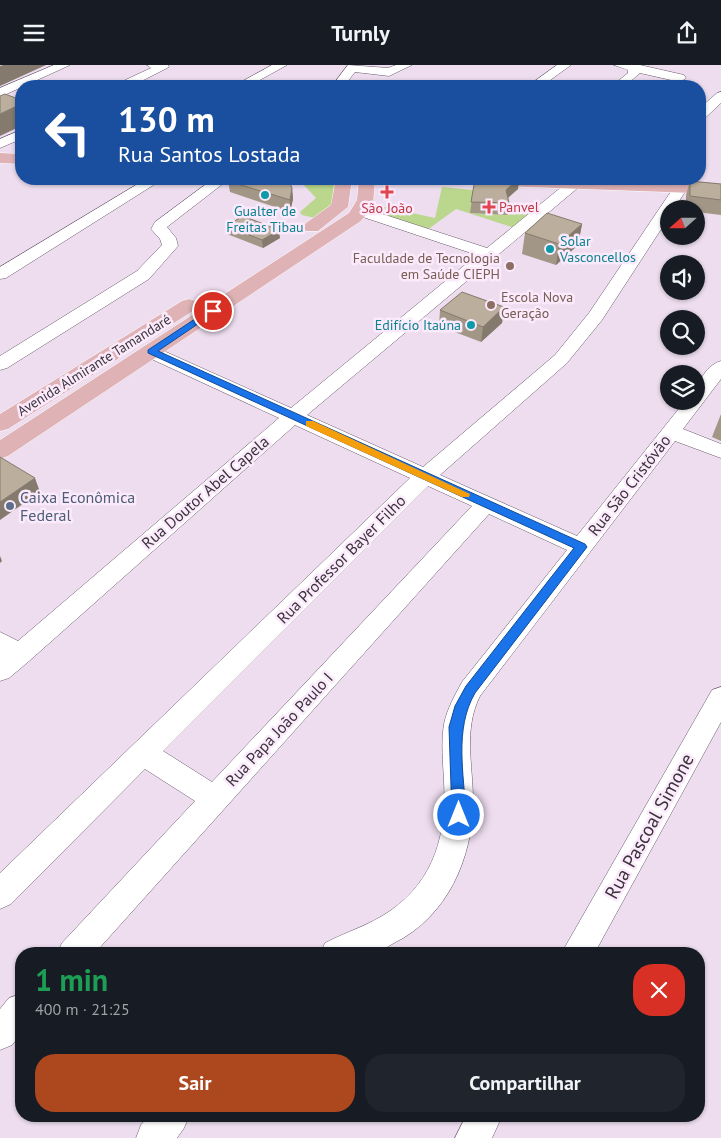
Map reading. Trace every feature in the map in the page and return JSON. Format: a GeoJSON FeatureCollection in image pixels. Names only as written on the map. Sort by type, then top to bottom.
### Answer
{"type":"FeatureCollection","features":[{"type":"Feature","properties":{"kind":"main road"},"geometry":{"type":"LineString","coordinates":[[0,158],[15,159]]}},
{"type":"Feature","properties":{"kind":"main road"},"geometry":{"type":"LineString","coordinates":[[343,185],[339,207],[362,211],[367,199],[367,185]]}},
{"type":"Feature","properties":{"kind":"main road"},"geometry":{"type":"LineString","coordinates":[[662,185],[721,189]]}},
{"type":"Feature","properties":{"kind":"main road","name":"Avenida Almirante Tamandaré"},"geometry":{"type":"LineString","coordinates":[[0,424],[339,207]]}},
{"type":"Feature","properties":{"kind":"main road","name":"Avenida Almirante Tamandaré"},"geometry":{"type":"LineString","coordinates":[[0,451],[362,211]]}},
{"type":"Feature","properties":{"kind":"street"},"geometry":{"type":"LineString","coordinates":[[30,80],[64,65]]}},
{"type":"Feature","properties":{"kind":"street"},"geometry":{"type":"LineString","coordinates":[[136,80],[163,67],[153,65]]}},
{"type":"Feature","properties":{"kind":"street"},"geometry":{"type":"LineString","coordinates":[[252,80],[281,65]]}},
{"type":"Feature","properties":{"kind":"street"},"geometry":{"type":"LineString","coordinates":[[342,80],[353,66],[389,72],[406,65]]}},
{"type":"Feature","properties":{"kind":"street"},"geometry":{"type":"LineString","coordinates":[[543,80],[565,65]]}},
{"type":"Feature","properties":{"kind":"street"},"geometry":{"type":"LineString","coordinates":[[620,65],[680,78]]}},
{"type":"Feature","properties":{"kind":"street"},"geometry":{"type":"LineString","coordinates":[[626,80],[634,74],[634,67]]}},
{"type":"Feature","properties":{"kind":"street"},"geometry":{"type":"LineString","coordinates":[[0,93],[15,86]]}},
{"type":"Feature","properties":{"kind":"street"},"geometry":{"type":"LineString","coordinates":[[706,109],[721,95]]}},
{"type":"Feature","properties":{"kind":"street"},"geometry":{"type":"LineString","coordinates":[[0,144],[15,137]]}},
{"type":"Feature","properties":{"kind":"street"},"geometry":{"type":"LineString","coordinates":[[0,274],[146,185]]}},
{"type":"Feature","properties":{"kind":"street"},"geometry":{"type":"LineString","coordinates":[[0,364],[143,275],[170,246],[168,238],[159,229],[160,225],[214,185]]}},
{"type":"Feature","properties":{"kind":"street","name":"Rua Doutor Abel Capela"},"geometry":{"type":"LineString","coordinates":[[0,671],[9,648],[573,185]]}},
{"type":"Feature","properties":{"kind":"street","name":"Rua Professor Bayer Filho"},"geometry":{"type":"LineString","coordinates":[[0,894],[425,476],[546,372],[581,336],[681,187]]}},
{"type":"Feature","properties":{"kind":"street"},"geometry":{"type":"LineString","coordinates":[[362,211],[489,254]]}},
{"type":"Feature","properties":{"kind":"street"},"geometry":{"type":"LineString","coordinates":[[152,352],[581,547]]}},
{"type":"Feature","properties":{"kind":"street","name":"Rua São Cristóvão"},"geometry":{"type":"LineString","coordinates":[[705,387],[721,367]]}},
{"type":"Feature","properties":{"kind":"street","name":"Rua São Cristóvão"},"geometry":{"type":"LineString","coordinates":[[350,947],[400,923],[426,903],[440,880],[458,827],[460,802],[456,727],[461,706],[471,689],[687,410]]}},
{"type":"Feature","properties":{"kind":"street"},"geometry":{"type":"LineString","coordinates":[[670,432],[721,451]]}},
{"type":"Feature","properties":{"kind":"street","name":"Rua Papa João Paulo I"},"geometry":{"type":"LineString","coordinates":[[79,947],[486,504]]}},
{"type":"Feature","properties":{"kind":"street","name":"Rua Pascoal Simone"},"geometry":{"type":"LineString","coordinates":[[581,947],[721,698]]}},
{"type":"Feature","properties":{"kind":"street"},"geometry":{"type":"LineString","coordinates":[[143,753],[215,799]]}},
{"type":"Feature","properties":{"kind":"street"},"geometry":{"type":"LineString","coordinates":[[0,1033],[15,1017]]}},
{"type":"Feature","properties":{"kind":"street"},"geometry":{"type":"LineString","coordinates":[[154,1138],[167,1122]]}},
{"type":"Feature","properties":{"kind":"street"},"geometry":{"type":"LineString","coordinates":[[473,1138],[482,1122]]}},
{"type":"Feature","properties":{"kind":"green space"},"geometry":{"type":"Polygon","coordinates":[[[304,185],[340,185],[338,199],[332,207],[315,218],[302,215],[300,212],[316,198],[304,185]]]}},
{"type":"Feature","properties":{"kind":"green space"},"geometry":{"type":"Polygon","coordinates":[[[442,187],[474,190],[471,213],[531,215],[515,228],[456,209],[427,230],[376,214],[376,205],[435,218],[442,187]]]}},
{"type":"Feature","properties":{"kind":"building"},"geometry":{"type":"Polygon","coordinates":[[[5,94],[15,98],[15,107],[0,114],[0,96],[5,94]]]}},
{"type":"Feature","properties":{"kind":"building"},"geometry":{"type":"Polygon","coordinates":[[[706,183],[721,184],[721,200],[690,196],[690,185],[706,185],[706,183]]]}},
{"type":"Feature","properties":{"kind":"building"},"geometry":{"type":"Polygon","coordinates":[[[241,185],[291,185],[290,200],[241,185]]]}},
{"type":"Feature","properties":{"kind":"building"},"geometry":{"type":"Polygon","coordinates":[[[474,185],[511,185],[506,190],[509,203],[471,202],[474,185]]]}},
{"type":"Feature","properties":{"kind":"building"},"geometry":{"type":"Polygon","coordinates":[[[547,213],[582,224],[559,244],[525,233],[547,213]]]}},
{"type":"Feature","properties":{"kind":"building"},"geometry":{"type":"Polygon","coordinates":[[[243,216],[279,230],[262,240],[226,226],[243,216]]]}},
{"type":"Feature","properties":{"kind":"building"},"geometry":{"type":"Polygon","coordinates":[[[462,292],[504,307],[483,327],[440,310],[462,292]]]}},
{"type":"Feature","properties":{"kind":"building"},"geometry":{"type":"Polygon","coordinates":[[[0,457],[35,478],[0,502],[0,457]]]}},
{"type":"Feature","properties":{"kind":"slow traffic"},"geometry":{"type":"LineString","coordinates":[[310,424],[465,494]]}},
{"type":"Feature","properties":{"kind":"place","name":"São João"},"geometry":{"type":"Point","coordinates":[387,192]}},
{"type":"Feature","properties":{"kind":"place","name":"Gualter de Freitas Tibau"},"geometry":{"type":"Point","coordinates":[265,195]}},
{"type":"Feature","properties":{"kind":"place","name":"Panvel"},"geometry":{"type":"Point","coordinates":[489,207]}},
{"type":"Feature","properties":{"kind":"place","name":"Solar Vasconcellos"},"geometry":{"type":"Point","coordinates":[550,249]}},
{"type":"Feature","properties":{"kind":"place","name":"Faculdade de Tecnologia em Saúde CIEPH"},"geometry":{"type":"Point","coordinates":[510,266]}},
{"type":"Feature","properties":{"kind":"place","name":"Escola Nova Geração"},"geometry":{"type":"Point","coordinates":[491,305]}},
{"type":"Feature","properties":{"kind":"place","name":"Edifício Itaúna"},"geometry":{"type":"Point","coordinates":[471,325]}},
{"type":"Feature","properties":{"kind":"place","name":"Caixa Econômica Federal"},"geometry":{"type":"Point","coordinates":[10,506]}},
{"type":"Feature","properties":{"kind":"route"},"geometry":{"type":"LineString","coordinates":[[213,311],[152,352],[581,547],[471,689],[461,706],[456,727],[459,815]]}}]}
